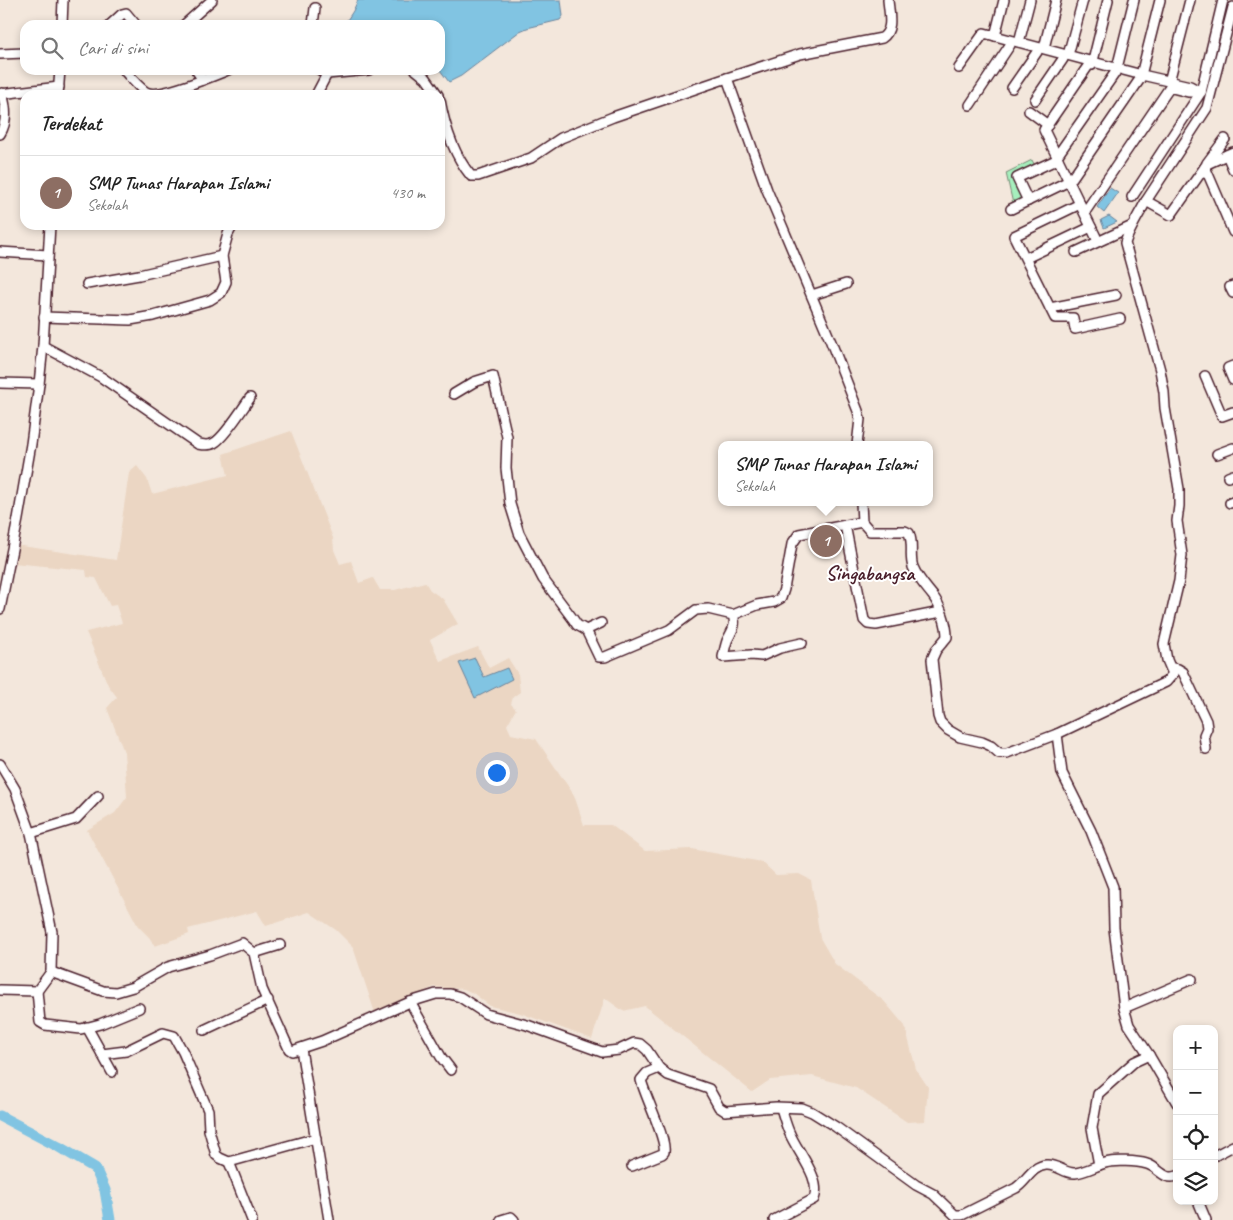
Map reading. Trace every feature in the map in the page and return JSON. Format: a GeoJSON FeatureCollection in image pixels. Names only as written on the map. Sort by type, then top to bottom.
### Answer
{"type":"FeatureCollection","features":[{"type":"Feature","properties":{"kind":"street"},"geometry":{"type":"LineString","coordinates":[[62,20],[63,0]]}},
{"type":"Feature","properties":{"kind":"street"},"geometry":{"type":"LineString","coordinates":[[190,20],[212,0]]}},
{"type":"Feature","properties":{"kind":"street"},"geometry":{"type":"LineString","coordinates":[[445,119],[452,145],[471,176],[478,176],[531,158],[561,138],[613,117],[727,78],[800,54],[882,38],[890,29],[888,0]]}},
{"type":"Feature","properties":{"kind":"street"},"geometry":{"type":"LineString","coordinates":[[995,36],[1004,0]]}},
{"type":"Feature","properties":{"kind":"street"},"geometry":{"type":"LineString","coordinates":[[970,105],[1015,43],[1030,0]]}},
{"type":"Feature","properties":{"kind":"street"},"geometry":{"type":"LineString","coordinates":[[1012,88],[1038,50],[1056,0]]}},
{"type":"Feature","properties":{"kind":"street"},"geometry":{"type":"LineString","coordinates":[[1035,100],[1066,57],[1083,0]]}},
{"type":"Feature","properties":{"kind":"street"},"geometry":{"type":"LineString","coordinates":[[1096,237],[1044,130],[1091,65],[1108,0]]}},
{"type":"Feature","properties":{"kind":"street"},"geometry":{"type":"LineString","coordinates":[[1028,201],[1017,178],[1058,158],[1116,70],[1134,0]]}},
{"type":"Feature","properties":{"kind":"street"},"geometry":{"type":"LineString","coordinates":[[1011,209],[1069,181],[1141,77],[1160,0]]}},
{"type":"Feature","properties":{"kind":"street"},"geometry":{"type":"LineString","coordinates":[[1120,319],[1075,329],[1073,318],[1055,318],[1014,236],[1082,208],[1169,84],[1190,0]]}},
{"type":"Feature","properties":{"kind":"street"},"geometry":{"type":"LineString","coordinates":[[1132,197],[1201,92],[1224,0]]}},
{"type":"Feature","properties":{"kind":"street"},"geometry":{"type":"LineString","coordinates":[[861,506],[862,522],[870,531],[904,531],[909,533],[912,543],[914,570],[934,597],[945,621],[947,637],[933,653],[932,659],[938,716],[944,727],[960,737],[982,742],[1002,754],[1007,753],[1057,734],[1166,682],[1172,677],[1172,668],[1167,660],[1164,644],[1180,581],[1182,555],[1177,521],[1179,489],[1160,370],[1126,249],[1126,243],[1130,228],[1146,200],[1207,108],[1233,7]]}},
{"type":"Feature","properties":{"kind":"street"},"geometry":{"type":"LineString","coordinates":[[314,20],[315,8]]}},
{"type":"Feature","properties":{"kind":"street"},"geometry":{"type":"LineString","coordinates":[[115,20],[126,13],[132,20]]}},
{"type":"Feature","properties":{"kind":"street"},"geometry":{"type":"LineString","coordinates":[[959,68],[984,33],[1091,65],[1169,84],[1188,92],[1212,94]]}},
{"type":"Feature","properties":{"kind":"street"},"geometry":{"type":"LineString","coordinates":[[981,38],[1015,43]]}},
{"type":"Feature","properties":{"kind":"street"},"geometry":{"type":"LineString","coordinates":[[0,54],[20,53]]}},
{"type":"Feature","properties":{"kind":"street"},"geometry":{"type":"LineString","coordinates":[[59,90],[60,75]]}},
{"type":"Feature","properties":{"kind":"street"},"geometry":{"type":"LineString","coordinates":[[129,75],[144,90]]}},
{"type":"Feature","properties":{"kind":"street"},"geometry":{"type":"LineString","coordinates":[[200,75],[203,80]]}},
{"type":"Feature","properties":{"kind":"street"},"geometry":{"type":"LineString","coordinates":[[174,90],[216,75]]}},
{"type":"Feature","properties":{"kind":"street"},"geometry":{"type":"LineString","coordinates":[[318,90],[323,75]]}},
{"type":"Feature","properties":{"kind":"street"},"geometry":{"type":"LineString","coordinates":[[422,75],[434,90]]}},
{"type":"Feature","properties":{"kind":"street"},"geometry":{"type":"LineString","coordinates":[[727,78],[767,190],[858,410],[860,419],[857,441]]}},
{"type":"Feature","properties":{"kind":"street"},"geometry":{"type":"LineString","coordinates":[[0,134],[3,129],[6,113],[1,93],[20,92]]}},
{"type":"Feature","properties":{"kind":"street"},"geometry":{"type":"LineString","coordinates":[[1029,111],[1048,125]]}},
{"type":"Feature","properties":{"kind":"street"},"geometry":{"type":"LineString","coordinates":[[1146,200],[1172,215],[1224,139]]}},
{"type":"Feature","properties":{"kind":"street"},"geometry":{"type":"LineString","coordinates":[[1206,166],[1230,153],[1233,169]]}},
{"type":"Feature","properties":{"kind":"street"},"geometry":{"type":"LineString","coordinates":[[1206,166],[1233,232]]}},
{"type":"Feature","properties":{"kind":"street"},"geometry":{"type":"LineString","coordinates":[[1026,258],[1091,227]]}},
{"type":"Feature","properties":{"kind":"street"},"geometry":{"type":"LineString","coordinates":[[1076,252],[1130,228]]}},
{"type":"Feature","properties":{"kind":"street"},"geometry":{"type":"LineString","coordinates":[[0,609],[20,510],[39,384],[50,230]]}},
{"type":"Feature","properties":{"kind":"street"},"geometry":{"type":"LineString","coordinates":[[44,317],[130,320],[153,316],[210,300],[221,293],[226,282],[222,256],[230,230]]}},
{"type":"Feature","properties":{"kind":"street"},"geometry":{"type":"LineString","coordinates":[[0,252],[48,255]]}},
{"type":"Feature","properties":{"kind":"street"},"geometry":{"type":"LineString","coordinates":[[87,284],[139,275],[222,256]]}},
{"type":"Feature","properties":{"kind":"street"},"geometry":{"type":"LineString","coordinates":[[812,295],[846,284]]}},
{"type":"Feature","properties":{"kind":"street"},"geometry":{"type":"LineString","coordinates":[[1233,286],[1230,287],[1233,293]]}},
{"type":"Feature","properties":{"kind":"street"},"geometry":{"type":"LineString","coordinates":[[1050,308],[1116,295]]}},
{"type":"Feature","properties":{"kind":"street"},"geometry":{"type":"LineString","coordinates":[[43,346],[101,378],[198,444],[206,445],[216,442],[240,414],[250,398]]}},
{"type":"Feature","properties":{"kind":"street"},"geometry":{"type":"LineString","coordinates":[[1233,366],[1228,368],[1233,380]]}},
{"type":"Feature","properties":{"kind":"street"},"geometry":{"type":"LineString","coordinates":[[454,394],[474,382],[493,376],[507,437],[506,468],[510,504],[518,533],[543,579],[573,620],[586,630],[599,657],[603,658],[669,630],[696,610],[708,609],[732,614],[757,605],[774,602],[781,598],[792,544],[799,534],[862,522]]}},
{"type":"Feature","properties":{"kind":"street"},"geometry":{"type":"LineString","coordinates":[[1205,376],[1222,416],[1233,412]]}},
{"type":"Feature","properties":{"kind":"street"},"geometry":{"type":"LineString","coordinates":[[0,383],[39,384]]}},
{"type":"Feature","properties":{"kind":"street"},"geometry":{"type":"LineString","coordinates":[[1217,454],[1233,448]]}},
{"type":"Feature","properties":{"kind":"street"},"geometry":{"type":"LineString","coordinates":[[845,525],[864,620],[868,624],[876,625],[902,618],[941,612]]}},
{"type":"Feature","properties":{"kind":"street"},"geometry":{"type":"LineString","coordinates":[[732,614],[734,630],[728,640],[723,657],[762,656],[780,648],[802,643]]}},
{"type":"Feature","properties":{"kind":"street"},"geometry":{"type":"LineString","coordinates":[[586,630],[601,623]]}},
{"type":"Feature","properties":{"kind":"street"},"geometry":{"type":"LineString","coordinates":[[1172,668],[1183,672],[1206,721],[1204,735],[1206,749]]}},
{"type":"Feature","properties":{"kind":"street"},"geometry":{"type":"LineString","coordinates":[[1057,734],[1062,773],[1091,832],[1113,887],[1114,928],[1124,1008],[1129,1025],[1173,1096]]}},
{"type":"Feature","properties":{"kind":"street"},"geometry":{"type":"LineString","coordinates":[[0,764],[15,789],[31,833],[52,932],[51,972],[37,991],[40,1022],[45,1026],[81,1029],[100,1024],[139,1008]]}},
{"type":"Feature","properties":{"kind":"street"},"geometry":{"type":"LineString","coordinates":[[31,833],[76,819],[98,796]]}},
{"type":"Feature","properties":{"kind":"street"},"geometry":{"type":"LineString","coordinates":[[51,972],[103,991],[116,992],[133,987],[168,967],[210,955],[242,943],[254,953],[262,989],[289,1049],[296,1051],[410,1002],[436,994],[455,995],[486,1014],[527,1025],[602,1052],[619,1050],[634,1043],[640,1044],[647,1050],[659,1068],[672,1077],[709,1089],[719,1107],[725,1111],[802,1108],[812,1112],[916,1185],[933,1194],[955,1215],[962,1215],[1016,1188],[1021,1185],[1026,1177],[1046,1165],[1075,1173],[1114,1162],[1146,1164],[1153,1166],[1166,1176],[1173,1178]]}},
{"type":"Feature","properties":{"kind":"street"},"geometry":{"type":"LineString","coordinates":[[254,953],[280,944]]}},
{"type":"Feature","properties":{"kind":"street"},"geometry":{"type":"LineString","coordinates":[[1124,1008],[1192,979]]}},
{"type":"Feature","properties":{"kind":"street"},"geometry":{"type":"LineString","coordinates":[[0,990],[37,991]]}},
{"type":"Feature","properties":{"kind":"street"},"geometry":{"type":"LineString","coordinates":[[204,1030],[268,1000]]}},
{"type":"Feature","properties":{"kind":"street"},"geometry":{"type":"LineString","coordinates":[[410,1002],[441,1057],[451,1070]]}},
{"type":"Feature","properties":{"kind":"street"},"geometry":{"type":"LineString","coordinates":[[87,1027],[112,1072]]}},
{"type":"Feature","properties":{"kind":"street"},"geometry":{"type":"LineString","coordinates":[[102,1054],[126,1051],[162,1033],[174,1036],[208,1110],[209,1130],[216,1155],[229,1162],[316,1138]]}},
{"type":"Feature","properties":{"kind":"street"},"geometry":{"type":"LineString","coordinates":[[300,1049],[329,1220]]}},
{"type":"Feature","properties":{"kind":"street"},"geometry":{"type":"LineString","coordinates":[[1099,1165],[1092,1128],[1095,1099],[1098,1094],[1134,1062],[1149,1055]]}},
{"type":"Feature","properties":{"kind":"street"},"geometry":{"type":"LineString","coordinates":[[632,1166],[664,1152],[666,1147],[645,1096],[641,1080],[646,1073],[659,1068]]}},
{"type":"Feature","properties":{"kind":"street"},"geometry":{"type":"LineString","coordinates":[[774,1220],[814,1199],[816,1193],[814,1179],[790,1134],[781,1108]]}},
{"type":"Feature","properties":{"kind":"street"},"geometry":{"type":"LineString","coordinates":[[1218,1154],[1233,1146]]}},
{"type":"Feature","properties":{"kind":"street"},"geometry":{"type":"LineString","coordinates":[[229,1162],[252,1220]]}},
{"type":"Feature","properties":{"kind":"street"},"geometry":{"type":"LineString","coordinates":[[1200,1205],[1206,1220]]}},
{"type":"Feature","properties":{"kind":"street"},"geometry":{"type":"LineString","coordinates":[[502,1220],[511,1217],[514,1220]]}},
{"type":"Feature","properties":{"kind":"shaded area"},"geometry":{"type":"Polygon","coordinates":[[[291,431],[333,538],[334,550],[340,564],[351,561],[359,583],[373,578],[380,590],[395,590],[425,582],[430,590],[443,599],[458,624],[430,640],[440,661],[478,647],[489,668],[508,658],[518,674],[520,692],[513,697],[511,704],[516,709],[507,725],[511,734],[536,739],[574,795],[584,825],[611,825],[645,851],[692,849],[762,862],[776,875],[799,874],[811,880],[820,938],[835,964],[884,1001],[905,1026],[916,1069],[928,1087],[925,1121],[907,1122],[856,1088],[812,1076],[770,1080],[752,1092],[645,1006],[623,1011],[605,998],[592,1039],[520,1013],[490,1006],[473,993],[464,989],[434,987],[375,1013],[353,947],[336,930],[309,912],[266,926],[257,911],[188,929],[189,934],[155,946],[138,926],[87,830],[115,813],[127,797],[124,752],[107,708],[117,697],[108,685],[86,632],[122,623],[116,605],[110,606],[96,578],[87,577],[86,570],[13,563],[15,545],[116,560],[129,473],[137,466],[147,479],[152,494],[228,475],[223,454],[291,431]]]}},
{"type":"Feature","properties":{"kind":"green space"},"geometry":{"type":"Polygon","coordinates":[[[1032,160],[1035,166],[1014,176],[1024,199],[1013,204],[1006,173],[1032,160]]]}},
{"type":"Feature","properties":{"kind":"water"},"geometry":{"type":"Polygon","coordinates":[[[358,0],[561,0],[563,16],[560,20],[520,31],[461,76],[449,82],[444,75],[445,20],[347,20],[358,0]]]}},
{"type":"Feature","properties":{"kind":"water"},"geometry":{"type":"Polygon","coordinates":[[[1110,188],[1118,193],[1104,213],[1097,207],[1110,188]]]}},
{"type":"Feature","properties":{"kind":"water"},"geometry":{"type":"Polygon","coordinates":[[[1109,216],[1117,222],[1104,228],[1101,220],[1109,216]]]}},
{"type":"Feature","properties":{"kind":"water"},"geometry":{"type":"Polygon","coordinates":[[[475,658],[484,677],[507,668],[512,679],[475,698],[459,663],[475,658]]]}},
{"type":"Feature","properties":{"kind":"waterway"},"geometry":{"type":"LineString","coordinates":[[0,1116],[95,1168],[105,1190],[110,1220]]}},
{"type":"Feature","properties":{"kind":"place","name":"SMP Tunas Harapan Islami"},"geometry":{"type":"Point","coordinates":[826,541]}},
{"type":"Feature","properties":{"kind":"district","name":"Singabangsa"},"geometry":{"type":"Point","coordinates":[870,573]}}]}
